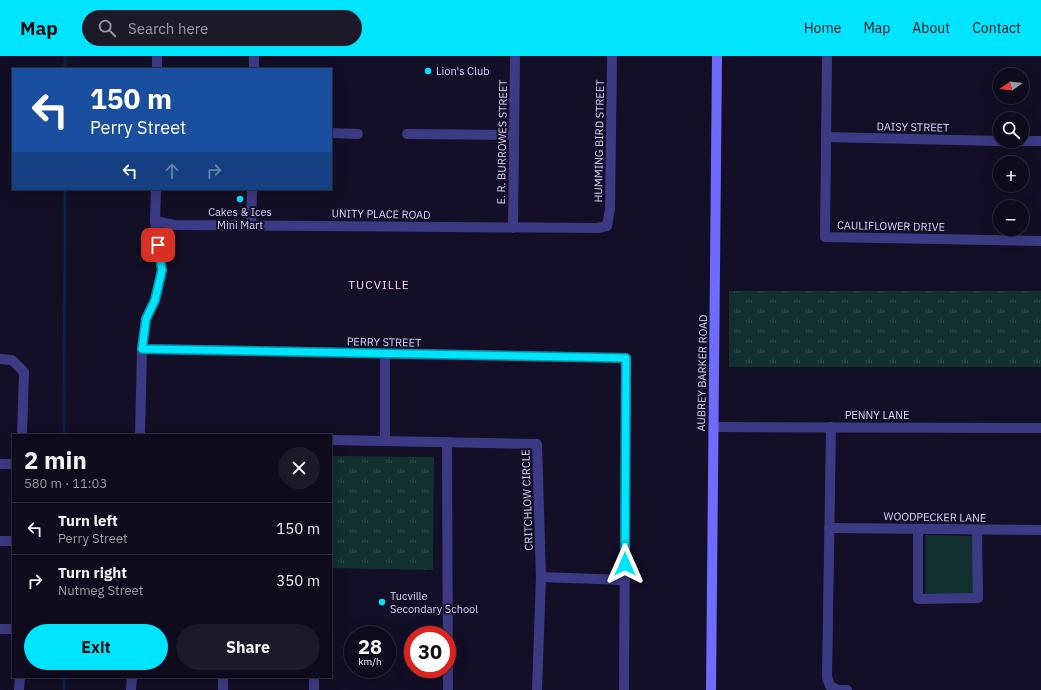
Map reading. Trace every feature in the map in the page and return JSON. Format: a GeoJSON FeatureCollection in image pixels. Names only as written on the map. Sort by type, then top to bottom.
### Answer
{"type":"FeatureCollection","features":[{"type":"Feature","properties":{"kind":"street"},"geometry":{"type":"LineString","coordinates":[[157,56],[157,68]]}},
{"type":"Feature","properties":{"kind":"street"},"geometry":{"type":"LineString","coordinates":[[254,56],[254,68]]}},
{"type":"Feature","properties":{"kind":"street","name":"E. R. BURROWES STREET"},"geometry":{"type":"LineString","coordinates":[[513,228],[515,56]]}},
{"type":"Feature","properties":{"kind":"street","name":"HUMMING BIRD STREET"},"geometry":{"type":"LineString","coordinates":[[607,226],[610,209],[612,56]]}},
{"type":"Feature","properties":{"kind":"street","name":"AUBREY BARKER ROAD"},"geometry":{"type":"LineString","coordinates":[[711,690],[717,56]]}},
{"type":"Feature","properties":{"kind":"street","name":"CAULIFLOWER DRIVE"},"geometry":{"type":"LineString","coordinates":[[827,56],[825,237],[1041,242]]}},
{"type":"Feature","properties":{"kind":"street"},"geometry":{"type":"LineString","coordinates":[[332,133],[358,134]]}},
{"type":"Feature","properties":{"kind":"street"},"geometry":{"type":"LineString","coordinates":[[408,134],[514,134]]}},
{"type":"Feature","properties":{"kind":"street","name":"DAISY STREET"},"geometry":{"type":"LineString","coordinates":[[826,137],[993,141]]}},
{"type":"Feature","properties":{"kind":"street"},"geometry":{"type":"LineString","coordinates":[[1029,141],[1041,142]]}},
{"type":"Feature","properties":{"kind":"street"},"geometry":{"type":"LineString","coordinates":[[140,434],[141,352],[146,319],[155,300],[162,270],[155,221],[156,190]]}},
{"type":"Feature","properties":{"kind":"street"},"geometry":{"type":"LineString","coordinates":[[251,225],[252,190]]}},
{"type":"Feature","properties":{"kind":"street","name":"UNITY PLACE ROAD"},"geometry":{"type":"LineString","coordinates":[[155,221],[174,225],[513,228],[598,228],[607,226]]}},
{"type":"Feature","properties":{"kind":"street","name":"PERRY STREET"},"geometry":{"type":"LineString","coordinates":[[141,352],[626,358],[625,580]]}},
{"type":"Feature","properties":{"kind":"street"},"geometry":{"type":"LineString","coordinates":[[385,354],[385,441]]}},
{"type":"Feature","properties":{"kind":"street"},"geometry":{"type":"LineString","coordinates":[[0,359],[12,360],[24,372],[22,434]]}},
{"type":"Feature","properties":{"kind":"street","name":"PENNY LANE"},"geometry":{"type":"LineString","coordinates":[[714,427],[1041,428]]}},
{"type":"Feature","properties":{"kind":"street"},"geometry":{"type":"LineString","coordinates":[[831,427],[827,677],[830,686],[838,690],[847,690]]}},
{"type":"Feature","properties":{"kind":"street","name":"CRITCHLOW CIRCLE"},"geometry":{"type":"LineString","coordinates":[[332,440],[537,444],[541,577],[537,690]]}},
{"type":"Feature","properties":{"kind":"street"},"geometry":{"type":"LineString","coordinates":[[447,442],[448,690]]}},
{"type":"Feature","properties":{"kind":"street"},"geometry":{"type":"LineString","coordinates":[[0,464],[12,464]]}},
{"type":"Feature","properties":{"kind":"street","name":"WOODPECKER LANE"},"geometry":{"type":"LineString","coordinates":[[829,528],[1041,530]]}},
{"type":"Feature","properties":{"kind":"street"},"geometry":{"type":"LineString","coordinates":[[918,530],[918,599],[978,598],[977,530]]}},
{"type":"Feature","properties":{"kind":"street"},"geometry":{"type":"LineString","coordinates":[[0,541],[12,541]]}},
{"type":"Feature","properties":{"kind":"street"},"geometry":{"type":"LineString","coordinates":[[541,577],[625,580],[624,690]]}},
{"type":"Feature","properties":{"kind":"street"},"geometry":{"type":"LineString","coordinates":[[0,629],[12,629]]}},
{"type":"Feature","properties":{"kind":"street"},"geometry":{"type":"LineString","coordinates":[[20,678],[20,690]]}},
{"type":"Feature","properties":{"kind":"street"},"geometry":{"type":"LineString","coordinates":[[131,690],[132,678]]}},
{"type":"Feature","properties":{"kind":"street"},"geometry":{"type":"LineString","coordinates":[[223,678],[223,690]]}},
{"type":"Feature","properties":{"kind":"street"},"geometry":{"type":"LineString","coordinates":[[314,678],[314,690]]}},
{"type":"Feature","properties":{"kind":"green space"},"geometry":{"type":"Polygon","coordinates":[[[729,291],[1041,291],[1041,367],[729,367],[729,291]]]}},
{"type":"Feature","properties":{"kind":"green space"},"geometry":{"type":"Polygon","coordinates":[[[332,456],[434,457],[433,570],[332,568],[332,456]]]}},
{"type":"Feature","properties":{"kind":"green space"},"geometry":{"type":"Polygon","coordinates":[[[925,535],[974,536],[974,594],[925,594],[925,535]]]}},
{"type":"Feature","properties":{"kind":"waterway"},"geometry":{"type":"LineString","coordinates":[[65,56],[65,68]]}},
{"type":"Feature","properties":{"kind":"waterway"},"geometry":{"type":"LineString","coordinates":[[64,434],[65,190]]}},
{"type":"Feature","properties":{"kind":"waterway"},"geometry":{"type":"LineString","coordinates":[[64,678],[64,690]]}},
{"type":"Feature","properties":{"kind":"place","name":"Lion's Club"},"geometry":{"type":"Point","coordinates":[428,71]}},
{"type":"Feature","properties":{"kind":"place","name":"Cakes & Ices Mini Mart"},"geometry":{"type":"Point","coordinates":[240,199]}},
{"type":"Feature","properties":{"kind":"place","name":"Tucville Secondary School"},"geometry":{"type":"Point","coordinates":[382,602]}},
{"type":"Feature","properties":{"kind":"district","name":"TUCVILLE"},"geometry":{"type":"Point","coordinates":[379,285]}},
{"type":"Feature","properties":{"kind":"route"},"geometry":{"type":"LineString","coordinates":[[158,245],[162,270],[155,300],[146,319],[142,349],[626,358],[625,564]]}}]}
